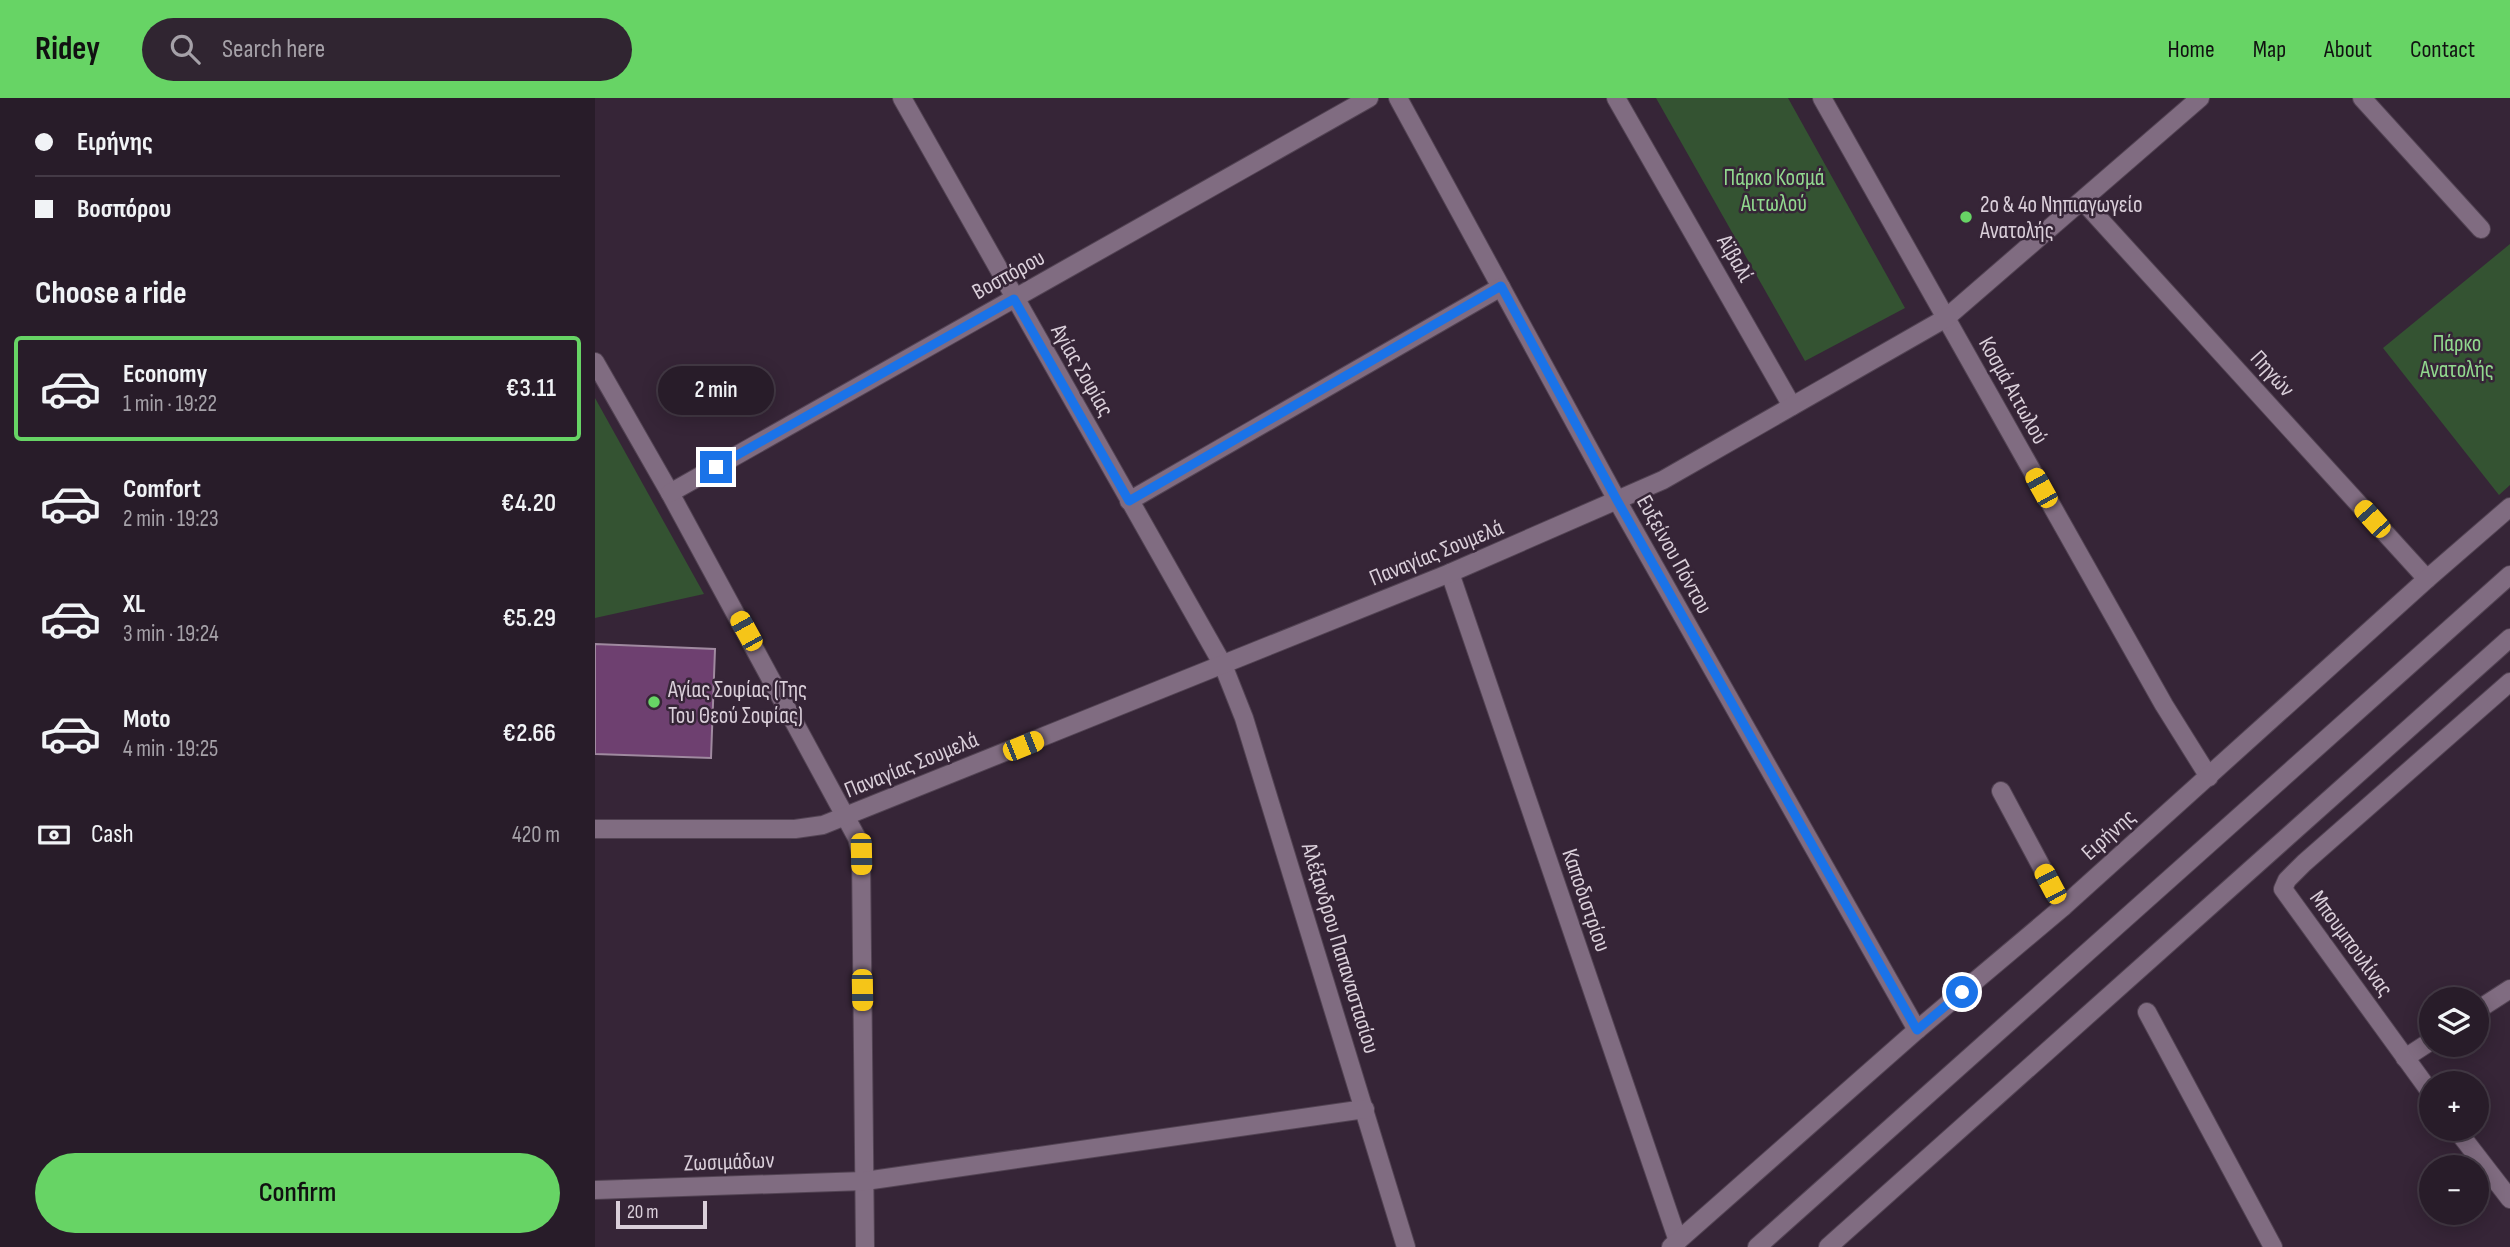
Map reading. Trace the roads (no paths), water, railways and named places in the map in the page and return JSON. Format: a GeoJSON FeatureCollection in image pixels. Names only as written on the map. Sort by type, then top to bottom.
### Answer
{"type":"FeatureCollection","features":[{"type":"Feature","properties":{"kind":"street","name":"Αγίας Σοφίας"},"geometry":{"type":"LineString","coordinates":[[902,98],[1223,665]]}},
{"type":"Feature","properties":{"kind":"street","name":"Βοσπόρου"},"geometry":{"type":"LineString","coordinates":[[670,493],[1369,98]]}},
{"type":"Feature","properties":{"kind":"street","name":"Ευξείνου Πόντου"},"geometry":{"type":"LineString","coordinates":[[1398,98],[1618,502],[1917,1030]]}},
{"type":"Feature","properties":{"kind":"street","name":"Αϊβαλί"},"geometry":{"type":"LineString","coordinates":[[1616,98],[1792,406]]}},
{"type":"Feature","properties":{"kind":"street","name":"Κοσμά Αιτωλού"},"geometry":{"type":"LineString","coordinates":[[1822,98],[2164,705],[2209,777]]}},
{"type":"Feature","properties":{"kind":"street","name":"Παναγίας Σουμελά"},"geometry":{"type":"LineString","coordinates":[[595,829],[795,829],[823,825],[1450,573],[1618,502],[1946,318],[2200,98]]}},
{"type":"Feature","properties":{"kind":"street"},"geometry":{"type":"LineString","coordinates":[[2362,98],[2481,229]]}},
{"type":"Feature","properties":{"kind":"street","name":"Πηγών"},"geometry":{"type":"LineString","coordinates":[[2083,201],[2427,579]]}},
{"type":"Feature","properties":{"kind":"street"},"geometry":{"type":"LineString","coordinates":[[1129,501],[1501,286]]}},
{"type":"Feature","properties":{"kind":"street"},"geometry":{"type":"LineString","coordinates":[[595,362],[847,816],[861,854],[865,1247]]}},
{"type":"Feature","properties":{"kind":"street","name":"Ειρήνης"},"geometry":{"type":"LineString","coordinates":[[1674,1244],[1917,1030],[2063,907],[2510,507]]}},
{"type":"Feature","properties":{"kind":"street","name":"Καποδιστρίου"},"geometry":{"type":"LineString","coordinates":[[1450,573],[1674,1244]]}},
{"type":"Feature","properties":{"kind":"street"},"geometry":{"type":"LineString","coordinates":[[1756,1247],[2510,575]]}},
{"type":"Feature","properties":{"kind":"street"},"geometry":{"type":"LineString","coordinates":[[1828,1247],[2510,638]]}},
{"type":"Feature","properties":{"kind":"street","name":"Αλέξανδρου Παπαναστασίου"},"geometry":{"type":"LineString","coordinates":[[1223,665],[1244,718],[1406,1247]]}},
{"type":"Feature","properties":{"kind":"street","name":"Μπουμπουλίνας"},"geometry":{"type":"LineString","coordinates":[[2419,1077],[2283,889],[2287,880],[2304,863],[2510,682]]}},
{"type":"Feature","properties":{"kind":"street"},"geometry":{"type":"LineString","coordinates":[[2001,790],[2063,907]]}},
{"type":"Feature","properties":{"kind":"street"},"geometry":{"type":"LineString","coordinates":[[2489,1003],[2510,989]]}},
{"type":"Feature","properties":{"kind":"street"},"geometry":{"type":"LineString","coordinates":[[2147,1012],[2273,1247]]}},
{"type":"Feature","properties":{"kind":"street"},"geometry":{"type":"LineString","coordinates":[[2405,1058],[2419,1049]]}},
{"type":"Feature","properties":{"kind":"street","name":"Ζωσιμάδων"},"geometry":{"type":"LineString","coordinates":[[595,1190],[865,1181],[1365,1109]]}},
{"type":"Feature","properties":{"kind":"street"},"geometry":{"type":"LineString","coordinates":[[2465,1141],[2510,1199]]}},
{"type":"Feature","properties":{"kind":"place","name":"2ο & 4ο Νηπιαγωγείο Ανατολής"},"geometry":{"type":"Point","coordinates":[1966,217]}},
{"type":"Feature","properties":{"kind":"place","name":"Αγίας Σοφίας (Της Του Θεού Σοφίας)"},"geometry":{"type":"Point","coordinates":[654,702]}},
{"type":"Feature","properties":{"kind":"park label","name":"Πάρκο Κοσμά Αιτωλού"},"geometry":{"type":"Point","coordinates":[1774,190]}},
{"type":"Feature","properties":{"kind":"park label","name":"Πάρκο Ανατολής"},"geometry":{"type":"Point","coordinates":[2457,356]}}]}
